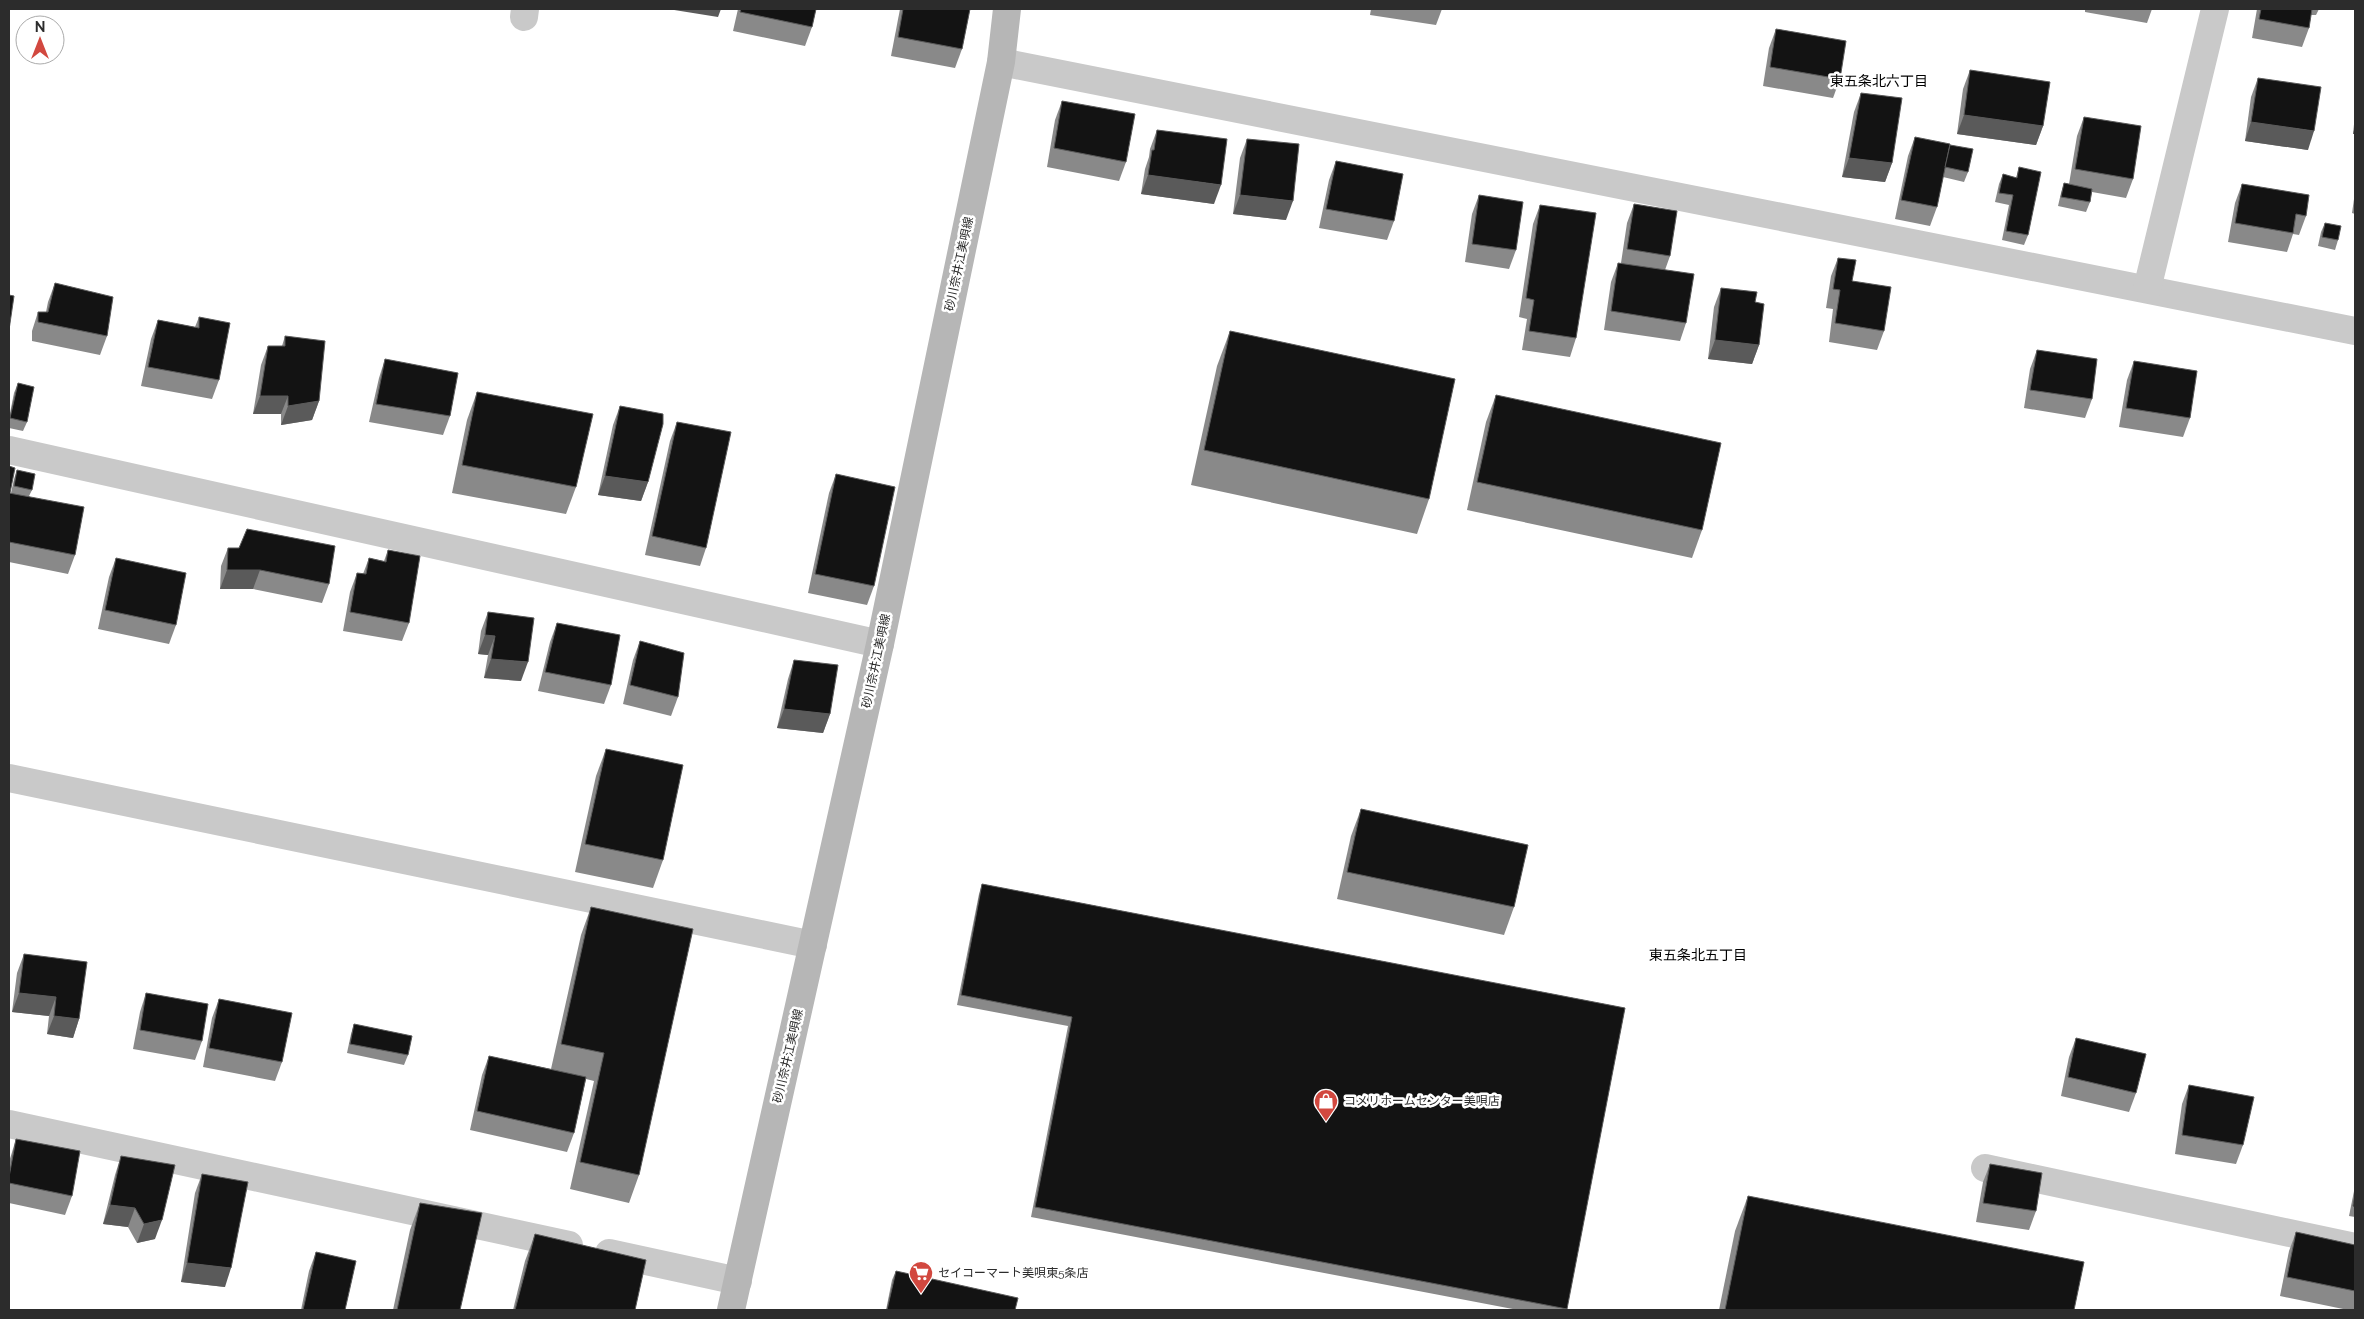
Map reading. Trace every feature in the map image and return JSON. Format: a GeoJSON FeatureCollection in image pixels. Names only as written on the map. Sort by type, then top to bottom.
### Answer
{"type":"FeatureCollection","features":[{"type":"Feature","properties":{"kind":"main road","name":"砂川奈井江美唄線"},"geometry":{"type":"LineString","coordinates":[[731,1310],[880,644],[1001,62],[1007,9]]}},
{"type":"Feature","properties":{"kind":"street"},"geometry":{"type":"LineString","coordinates":[[2147,289],[2216,9]]}},
{"type":"Feature","properties":{"kind":"street"},"geometry":{"type":"LineString","coordinates":[[1001,62],[2355,331]]}},
{"type":"Feature","properties":{"kind":"street"},"geometry":{"type":"LineString","coordinates":[[9,450],[880,644]]}},
{"type":"Feature","properties":{"kind":"street"},"geometry":{"type":"LineString","coordinates":[[9,778],[812,945]]}},
{"type":"Feature","properties":{"kind":"street"},"geometry":{"type":"LineString","coordinates":[[9,1124],[738,1281]]}},
{"type":"Feature","properties":{"kind":"street"},"geometry":{"type":"LineString","coordinates":[[1985,1168],[2355,1247]]}},
{"type":"Feature","properties":{"kind":"building"},"geometry":{"type":"Polygon","coordinates":[[[741,9],[816,9],[812,27],[740,12],[741,9]]]}},
{"type":"Feature","properties":{"kind":"building"},"geometry":{"type":"Polygon","coordinates":[[[903,9],[970,9],[962,49],[898,37],[903,9]]]}},
{"type":"Feature","properties":{"kind":"building"},"geometry":{"type":"Polygon","coordinates":[[[2261,9],[2312,9],[2309,28],[2259,19],[2261,9]]]}},
{"type":"Feature","properties":{"kind":"building"},"geometry":{"type":"Polygon","coordinates":[[[1776,29],[1846,41],[1840,79],[1770,67],[1776,29]]]}},
{"type":"Feature","properties":{"kind":"building"},"geometry":{"type":"Polygon","coordinates":[[[1970,70],[2050,82],[2043,126],[1964,115],[1970,70]]]}},
{"type":"Feature","properties":{"kind":"building"},"geometry":{"type":"Polygon","coordinates":[[[2258,78],[2321,87],[2314,131],[2251,122],[2258,78]]]}},
{"type":"Feature","properties":{"kind":"building"},"geometry":{"type":"Polygon","coordinates":[[[1861,93],[1902,98],[1892,163],[1849,158],[1861,93]]]}},
{"type":"Feature","properties":{"kind":"building"},"geometry":{"type":"Polygon","coordinates":[[[1062,101],[1135,114],[1126,162],[1054,148],[1062,101]]]}},
{"type":"Feature","properties":{"kind":"building"},"geometry":{"type":"Polygon","coordinates":[[[2084,117],[2141,126],[2133,179],[2075,169],[2084,117]]]}},
{"type":"Feature","properties":{"kind":"building"},"geometry":{"type":"Polygon","coordinates":[[[1157,130],[1227,139],[1221,185],[1148,175],[1157,130]]]}},
{"type":"Feature","properties":{"kind":"building"},"geometry":{"type":"Polygon","coordinates":[[[1915,137],[1950,144],[1937,207],[1901,200],[1915,137]]]}},
{"type":"Feature","properties":{"kind":"building"},"geometry":{"type":"Polygon","coordinates":[[[1247,139],[1299,144],[1293,201],[1240,195],[1247,139]]]}},
{"type":"Feature","properties":{"kind":"building"},"geometry":{"type":"Polygon","coordinates":[[[1950,145],[1973,149],[1968,172],[1945,167],[1950,145]]]}},
{"type":"Feature","properties":{"kind":"building"},"geometry":{"type":"Polygon","coordinates":[[[1336,161],[1403,174],[1394,221],[1326,209],[1336,161]]]}},
{"type":"Feature","properties":{"kind":"building"},"geometry":{"type":"Polygon","coordinates":[[[2019,167],[2041,172],[2028,235],[2006,231],[2013,195],[1999,193],[2003,174],[2017,178],[2019,167]]]}},
{"type":"Feature","properties":{"kind":"building"},"geometry":{"type":"Polygon","coordinates":[[[2064,183],[2092,189],[2090,202],[2061,197],[2064,183]]]}},
{"type":"Feature","properties":{"kind":"building"},"geometry":{"type":"Polygon","coordinates":[[[2242,184],[2309,195],[2306,216],[2296,214],[2293,233],[2235,223],[2242,184]]]}},
{"type":"Feature","properties":{"kind":"building"},"geometry":{"type":"Polygon","coordinates":[[[1479,195],[1523,202],[1516,250],[1472,244],[1479,195]]]}},
{"type":"Feature","properties":{"kind":"building"},"geometry":{"type":"Polygon","coordinates":[[[1634,204],[1677,211],[1670,256],[1627,249],[1634,204]]]}},
{"type":"Feature","properties":{"kind":"building"},"geometry":{"type":"Polygon","coordinates":[[[1540,205],[1596,213],[1576,338],[1529,331],[1534,300],[1526,298],[1540,205]]]}},
{"type":"Feature","properties":{"kind":"building"},"geometry":{"type":"Polygon","coordinates":[[[2325,223],[2341,226],[2338,240],[2322,237],[2325,223]]]}},
{"type":"Feature","properties":{"kind":"building"},"geometry":{"type":"Polygon","coordinates":[[[1838,258],[1856,260],[1852,281],[1891,287],[1884,331],[1835,323],[1840,290],[1833,289],[1838,258]]]}},
{"type":"Feature","properties":{"kind":"building"},"geometry":{"type":"Polygon","coordinates":[[[1618,263],[1694,274],[1686,323],[1611,311],[1618,263]]]}},
{"type":"Feature","properties":{"kind":"building"},"geometry":{"type":"Polygon","coordinates":[[[55,283],[113,297],[107,336],[38,322],[38,312],[48,312],[55,283]]]}},
{"type":"Feature","properties":{"kind":"building"},"geometry":{"type":"Polygon","coordinates":[[[1721,288],[1757,292],[1755,302],[1764,304],[1759,345],[1715,340],[1721,288]]]}},
{"type":"Feature","properties":{"kind":"building"},"geometry":{"type":"Polygon","coordinates":[[[9,295],[14,296],[9,330],[9,295]]]}},
{"type":"Feature","properties":{"kind":"building"},"geometry":{"type":"Polygon","coordinates":[[[199,317],[230,323],[219,380],[148,367],[158,320],[199,328],[199,317]]]}},
{"type":"Feature","properties":{"kind":"building"},"geometry":{"type":"Polygon","coordinates":[[[1230,331],[1455,379],[1429,499],[1204,450],[1230,331]]]}},
{"type":"Feature","properties":{"kind":"building"},"geometry":{"type":"Polygon","coordinates":[[[285,336],[325,341],[319,401],[288,406],[288,396],[260,396],[268,346],[285,346],[285,336]]]}},
{"type":"Feature","properties":{"kind":"building"},"geometry":{"type":"Polygon","coordinates":[[[2037,350],[2097,359],[2092,399],[2030,390],[2037,350]]]}},
{"type":"Feature","properties":{"kind":"building"},"geometry":{"type":"Polygon","coordinates":[[[385,359],[458,373],[450,416],[376,404],[385,359]]]}},
{"type":"Feature","properties":{"kind":"building"},"geometry":{"type":"Polygon","coordinates":[[[2134,361],[2197,371],[2190,418],[2126,408],[2134,361]]]}},
{"type":"Feature","properties":{"kind":"building"},"geometry":{"type":"Polygon","coordinates":[[[18,383],[34,387],[27,422],[10,418],[18,383]]]}},
{"type":"Feature","properties":{"kind":"building"},"geometry":{"type":"Polygon","coordinates":[[[477,392],[593,414],[576,487],[462,465],[477,392]]]}},
{"type":"Feature","properties":{"kind":"building"},"geometry":{"type":"Polygon","coordinates":[[[1496,395],[1721,443],[1702,530],[1477,482],[1496,395]]]}},
{"type":"Feature","properties":{"kind":"building"},"geometry":{"type":"Polygon","coordinates":[[[620,406],[663,414],[663,424],[648,482],[605,476],[620,406]]]}},
{"type":"Feature","properties":{"kind":"building"},"geometry":{"type":"Polygon","coordinates":[[[677,422],[731,432],[706,548],[652,536],[677,422]]]}},
{"type":"Feature","properties":{"kind":"building"},"geometry":{"type":"Polygon","coordinates":[[[9,466],[15,468],[10,493],[9,493],[9,466]]]}},
{"type":"Feature","properties":{"kind":"building"},"geometry":{"type":"Polygon","coordinates":[[[17,470],[35,474],[32,490],[14,486],[17,470]]]}},
{"type":"Feature","properties":{"kind":"building"},"geometry":{"type":"Polygon","coordinates":[[[836,474],[895,487],[874,586],[815,574],[836,474]]]}},
{"type":"Feature","properties":{"kind":"building"},"geometry":{"type":"Polygon","coordinates":[[[9,493],[84,507],[75,555],[9,542],[9,493]]]}},
{"type":"Feature","properties":{"kind":"building"},"geometry":{"type":"Polygon","coordinates":[[[247,529],[335,546],[329,584],[260,570],[227,570],[228,548],[239,548],[247,529]]]}},
{"type":"Feature","properties":{"kind":"building"},"geometry":{"type":"Polygon","coordinates":[[[388,550],[420,556],[409,623],[350,612],[357,573],[366,574],[369,558],[386,562],[388,550]]]}},
{"type":"Feature","properties":{"kind":"building"},"geometry":{"type":"Polygon","coordinates":[[[116,558],[186,573],[176,625],[105,610],[116,558]]]}},
{"type":"Feature","properties":{"kind":"building"},"geometry":{"type":"Polygon","coordinates":[[[488,612],[534,618],[528,662],[491,659],[495,636],[485,635],[488,612]]]}},
{"type":"Feature","properties":{"kind":"building"},"geometry":{"type":"Polygon","coordinates":[[[557,623],[620,635],[611,685],[545,672],[557,623]]]}},
{"type":"Feature","properties":{"kind":"building"},"geometry":{"type":"Polygon","coordinates":[[[640,641],[684,653],[678,697],[630,685],[640,641]]]}},
{"type":"Feature","properties":{"kind":"building"},"geometry":{"type":"Polygon","coordinates":[[[794,660],[838,665],[830,714],[784,709],[794,660]]]}},
{"type":"Feature","properties":{"kind":"building"},"geometry":{"type":"Polygon","coordinates":[[[606,749],[683,765],[663,860],[585,844],[606,749]]]}},
{"type":"Feature","properties":{"kind":"building"},"geometry":{"type":"Polygon","coordinates":[[[1361,809],[1528,845],[1514,907],[1347,872],[1361,809]]]}},
{"type":"Feature","properties":{"kind":"building","name":"コメリホームセンター美唄店"},"geometry":{"type":"Polygon","coordinates":[[[982,884],[1625,1008],[1567,1309],[1035,1207],[1072,1017],[961,995],[982,884]]]}},
{"type":"Feature","properties":{"kind":"building"},"geometry":{"type":"Polygon","coordinates":[[[591,907],[693,929],[639,1175],[580,1162],[604,1053],[561,1044],[591,907]]]}},
{"type":"Feature","properties":{"kind":"building"},"geometry":{"type":"Polygon","coordinates":[[[24,954],[87,962],[79,1019],[54,1016],[56,997],[19,993],[24,954]]]}},
{"type":"Feature","properties":{"kind":"building"},"geometry":{"type":"Polygon","coordinates":[[[146,993],[208,1004],[202,1041],[140,1030],[146,993]]]}},
{"type":"Feature","properties":{"kind":"building"},"geometry":{"type":"Polygon","coordinates":[[[219,999],[292,1013],[282,1062],[209,1048],[219,999]]]}},
{"type":"Feature","properties":{"kind":"building"},"geometry":{"type":"Polygon","coordinates":[[[354,1024],[412,1036],[408,1055],[350,1044],[354,1024]]]}},
{"type":"Feature","properties":{"kind":"building"},"geometry":{"type":"Polygon","coordinates":[[[2076,1038],[2146,1054],[2136,1093],[2068,1077],[2076,1038]]]}},
{"type":"Feature","properties":{"kind":"building"},"geometry":{"type":"Polygon","coordinates":[[[489,1056],[586,1077],[574,1133],[477,1111],[489,1056]]]}},
{"type":"Feature","properties":{"kind":"building"},"geometry":{"type":"Polygon","coordinates":[[[2189,1085],[2254,1097],[2243,1145],[2182,1135],[2189,1085]]]}},
{"type":"Feature","properties":{"kind":"building"},"geometry":{"type":"Polygon","coordinates":[[[16,1139],[80,1151],[72,1196],[9,1183],[16,1139]]]}},
{"type":"Feature","properties":{"kind":"building"},"geometry":{"type":"Polygon","coordinates":[[[121,1156],[175,1165],[162,1220],[144,1224],[135,1208],[110,1205],[121,1156]]]}},
{"type":"Feature","properties":{"kind":"building"},"geometry":{"type":"Polygon","coordinates":[[[1990,1164],[2042,1173],[2036,1211],[1983,1203],[1990,1164]]]}},
{"type":"Feature","properties":{"kind":"building"},"geometry":{"type":"Polygon","coordinates":[[[202,1174],[248,1182],[231,1268],[187,1263],[202,1174]]]}},
{"type":"Feature","properties":{"kind":"building"},"geometry":{"type":"Polygon","coordinates":[[[1748,1196],[2084,1262],[2074,1310],[1725,1310],[1748,1196]]]}},
{"type":"Feature","properties":{"kind":"building"},"geometry":{"type":"Polygon","coordinates":[[[420,1203],[482,1213],[460,1310],[397,1310],[420,1203]]]}},
{"type":"Feature","properties":{"kind":"building"},"geometry":{"type":"Polygon","coordinates":[[[2296,1232],[2355,1245],[2355,1291],[2287,1277],[2296,1232]]]}},
{"type":"Feature","properties":{"kind":"building"},"geometry":{"type":"Polygon","coordinates":[[[535,1234],[646,1260],[635,1310],[515,1310],[535,1234]]]}},
{"type":"Feature","properties":{"kind":"building"},"geometry":{"type":"Polygon","coordinates":[[[316,1252],[356,1261],[345,1310],[303,1310],[316,1252]]]}},
{"type":"Feature","properties":{"kind":"building","name":"セイコーマート美唄東5条店"},"geometry":{"type":"Polygon","coordinates":[[[896,1271],[1018,1298],[1015,1310],[887,1310],[896,1271]]]}},
{"type":"Feature","properties":{"kind":"place","name":"コメリホームセンター美唄店"},"geometry":{"type":"Point","coordinates":[1326,1122]}},
{"type":"Feature","properties":{"kind":"place","name":"セイコーマート美唄東5条店"},"geometry":{"type":"Point","coordinates":[921,1294]}},
{"type":"Feature","properties":{"kind":"district","name":"東五条北六丁目"},"geometry":{"type":"Point","coordinates":[1879,81]}},
{"type":"Feature","properties":{"kind":"district","name":"東五条北五丁目"},"geometry":{"type":"Point","coordinates":[1698,955]}}]}
